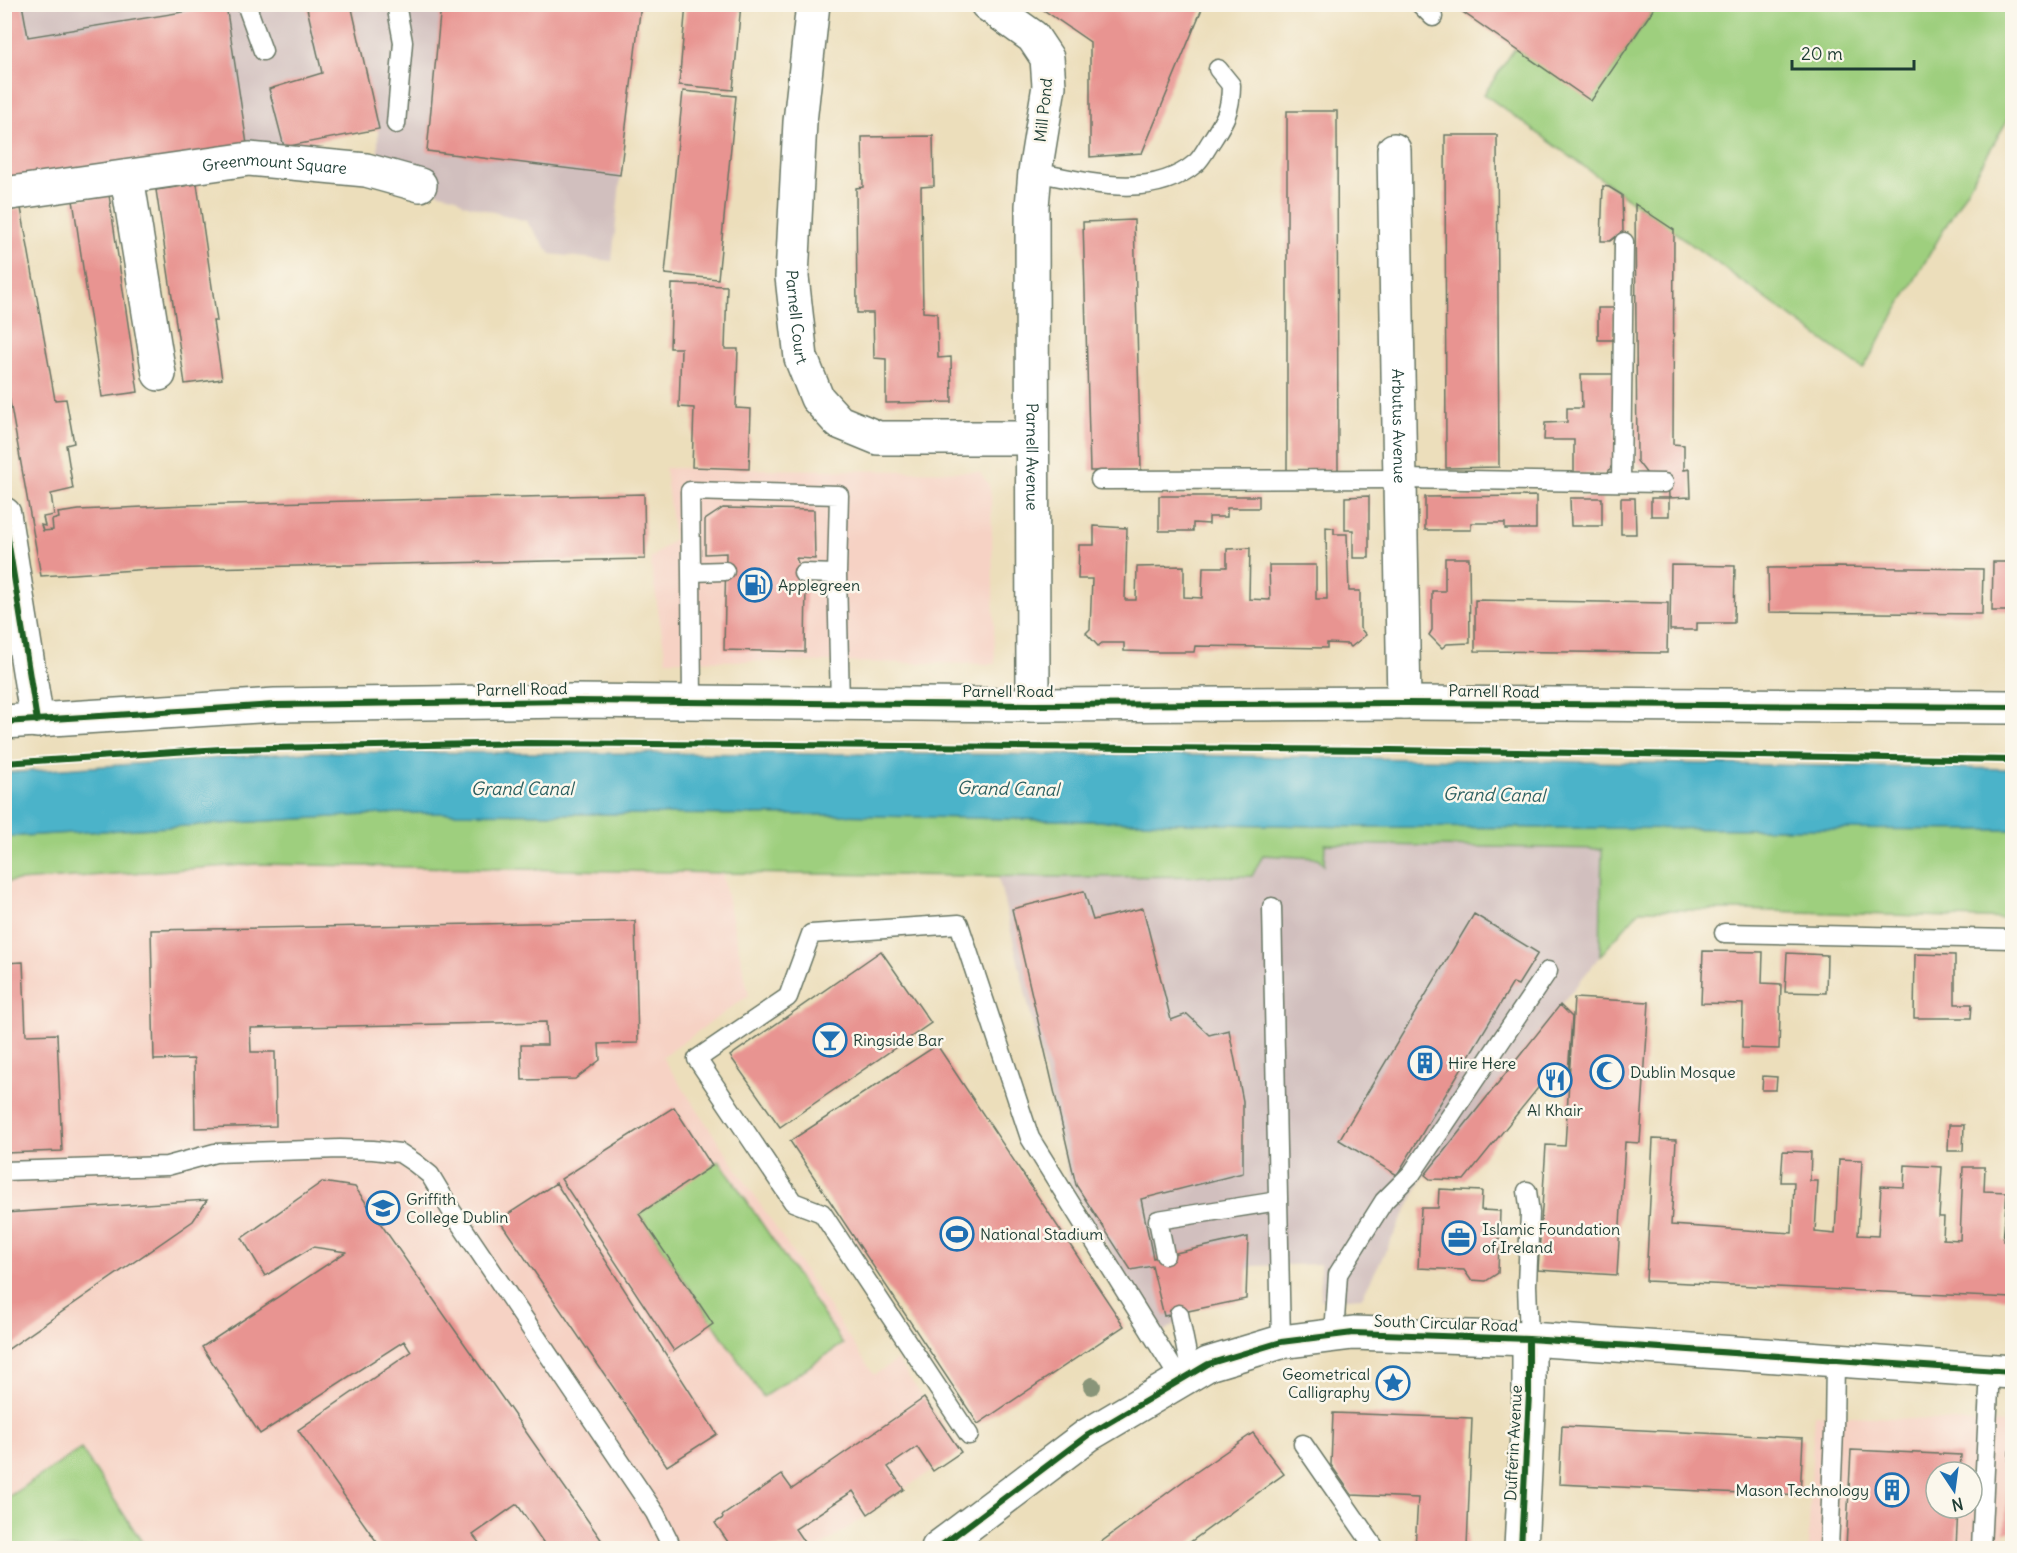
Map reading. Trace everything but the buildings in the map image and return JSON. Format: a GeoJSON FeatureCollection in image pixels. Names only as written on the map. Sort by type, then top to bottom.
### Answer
{"type":"FeatureCollection","features":[{"type":"Feature","properties":{"kind":"main road","name":"Parnell Court"},"geometry":{"type":"LineString","coordinates":[[813,4],[800,122],[792,277],[801,358],[817,398],[839,422],[878,438],[1032,438]]}},
{"type":"Feature","properties":{"kind":"main road","name":"Mill Pond"},"geometry":{"type":"LineString","coordinates":[[987,4],[1033,37],[1047,58],[1049,86],[1032,206]]}},
{"type":"Feature","properties":{"kind":"main road","name":"Arbutus Avenue"},"geometry":{"type":"LineString","coordinates":[[1394,150],[1404,703]]}},
{"type":"Feature","properties":{"kind":"main road","name":"Greenmount Square"},"geometry":{"type":"LineString","coordinates":[[4,194],[249,159],[366,170],[420,185]]}},
{"type":"Feature","properties":{"kind":"main road"},"geometry":{"type":"LineString","coordinates":[[127,177],[159,374]]}},
{"type":"Feature","properties":{"kind":"main road","name":"Parnell Avenue"},"geometry":{"type":"LineString","coordinates":[[1032,206],[1033,705]]}},
{"type":"Feature","properties":{"kind":"main road"},"geometry":{"type":"LineString","coordinates":[[4,514],[36,720]]}},
{"type":"Feature","properties":{"kind":"main road","name":"Parnell Road"},"geometry":{"type":"LineString","coordinates":[[4,722],[275,705],[572,701],[1033,705],[1404,703],[2013,707]]}},
{"type":"Feature","properties":{"kind":"main road","name":"South Circular Road"},"geometry":{"type":"LineString","coordinates":[[938,1548],[1088,1435],[1209,1364],[1281,1342],[1353,1333],[1529,1339],[2001,1371]]}},
{"type":"Feature","properties":{"kind":"main road","name":"Dufferin Avenue"},"geometry":{"type":"LineString","coordinates":[[1521,1548],[1529,1394],[1529,1339]]}},
{"type":"Feature","properties":{"kind":"lane"},"geometry":{"type":"LineString","coordinates":[[246,4],[263,51]]}},
{"type":"Feature","properties":{"kind":"lane"},"geometry":{"type":"LineString","coordinates":[[396,4],[403,42],[396,124]]}},
{"type":"Feature","properties":{"kind":"lane"},"geometry":{"type":"LineString","coordinates":[[1035,172],[1115,186],[1163,182],[1197,163],[1221,126],[1231,105],[1231,85],[1218,69]]}},
{"type":"Feature","properties":{"kind":"lane"},"geometry":{"type":"LineString","coordinates":[[1621,481],[1624,242]]}},
{"type":"Feature","properties":{"kind":"lane"},"geometry":{"type":"LineString","coordinates":[[1101,480],[1400,479],[1664,483]]}},
{"type":"Feature","properties":{"kind":"lane"},"geometry":{"type":"LineString","coordinates":[[692,703],[690,491],[839,495],[837,574],[840,704]]}},
{"type":"Feature","properties":{"kind":"lane"},"geometry":{"type":"LineString","coordinates":[[691,572],[725,571]]}},
{"type":"Feature","properties":{"kind":"lane"},"geometry":{"type":"LineString","coordinates":[[802,573],[837,574]]}},
{"type":"Feature","properties":{"kind":"lane"},"geometry":{"type":"LineString","coordinates":[[1272,907],[1281,1342]]}},
{"type":"Feature","properties":{"kind":"lane"},"geometry":{"type":"LineString","coordinates":[[969,1435],[822,1213],[793,1202],[698,1059],[788,997],[811,934],[959,924],[1030,1138],[1186,1378]]}},
{"type":"Feature","properties":{"kind":"lane"},"geometry":{"type":"LineString","coordinates":[[1724,933],[2013,939]]}},
{"type":"Feature","properties":{"kind":"lane"},"geometry":{"type":"LineString","coordinates":[[1334,1335],[1338,1274],[1384,1202],[1412,1173],[1548,970]]}},
{"type":"Feature","properties":{"kind":"lane"},"geometry":{"type":"LineString","coordinates":[[4,1171],[167,1166],[215,1153],[340,1149],[400,1153],[430,1176],[655,1513],[669,1541],[670,1548]]}},
{"type":"Feature","properties":{"kind":"lane"},"geometry":{"type":"LineString","coordinates":[[1527,1191],[1530,1213],[1527,1301],[1529,1339]]}},
{"type":"Feature","properties":{"kind":"lane"},"geometry":{"type":"LineString","coordinates":[[1165,1255],[1158,1220],[1278,1201]]}},
{"type":"Feature","properties":{"kind":"lane"},"geometry":{"type":"LineString","coordinates":[[1179,1314],[1186,1378]]}},
{"type":"Feature","properties":{"kind":"lane"},"geometry":{"type":"LineString","coordinates":[[1829,1548],[1834,1431],[1834,1360]]}},
{"type":"Feature","properties":{"kind":"lane"},"geometry":{"type":"LineString","coordinates":[[1981,1548],[2001,1371]]}},
{"type":"Feature","properties":{"kind":"lane"},"geometry":{"type":"LineString","coordinates":[[1303,1444],[1375,1548]]}},
{"type":"Feature","properties":{"kind":"shaded area"},"geometry":{"type":"Polygon","coordinates":[[[5,5],[638,5],[612,261],[551,254],[526,221],[464,204],[456,197],[433,191],[378,161],[378,129],[284,147],[5,190],[5,5]]]}},
{"type":"Feature","properties":{"kind":"shaded area"},"geometry":{"type":"Polygon","coordinates":[[[665,468],[979,472],[989,484],[991,497],[995,664],[666,660],[650,559],[674,539],[665,468]]]}},
{"type":"Feature","properties":{"kind":"shaded area"},"geometry":{"type":"Polygon","coordinates":[[[1325,844],[1603,849],[1600,956],[1423,1178],[1362,1297],[1321,1300],[1320,1264],[1253,1266],[1164,1332],[1118,1264],[1071,1186],[998,876],[1252,876],[1263,855],[1318,858],[1324,865],[1325,844]]]}},
{"type":"Feature","properties":{"kind":"shaded area","name":"Griffith College Dublin"},"geometry":{"type":"Polygon","coordinates":[[[257,864],[722,873],[749,995],[662,1057],[874,1375],[897,1360],[961,1452],[819,1548],[5,1548],[5,882],[257,864]]]}},
{"type":"Feature","properties":{"kind":"shaded area"},"geometry":{"type":"Polygon","coordinates":[[[1814,1414],[2010,1424],[2004,1548],[1808,1548],[1814,1414]]]}},
{"type":"Feature","properties":{"kind":"green space"},"geometry":{"type":"Polygon","coordinates":[[[1657,5],[2012,5],[2012,112],[1863,369],[1484,94],[1515,48],[1593,97],[1657,5]]]}},
{"type":"Feature","properties":{"kind":"green space"},"geometry":{"type":"Polygon","coordinates":[[[399,813],[835,815],[1358,827],[2012,830],[2012,919],[1742,910],[1640,910],[1600,956],[1602,849],[1325,844],[1324,865],[1318,858],[1263,855],[1252,876],[1061,877],[722,873],[257,864],[5,882],[5,837],[399,813]]]}},
{"type":"Feature","properties":{"kind":"green space"},"geometry":{"type":"Polygon","coordinates":[[[719,1160],[843,1344],[763,1397],[639,1214],[719,1160]]]}},
{"type":"Feature","properties":{"kind":"green space"},"geometry":{"type":"Polygon","coordinates":[[[81,1449],[146,1548],[13,1548],[5,1535],[5,1499],[81,1449]]]}},
{"type":"Feature","properties":{"kind":"water","name":"Grand Canal"},"geometry":{"type":"Polygon","coordinates":[[[304,752],[1180,755],[2012,769],[2012,830],[1358,827],[835,815],[399,813],[5,837],[5,773],[304,752]]]}},
{"type":"Feature","properties":{"kind":"cycle path"},"geometry":{"type":"LineString","coordinates":[[4,514],[37,721]]}},
{"type":"Feature","properties":{"kind":"cycle path"},"geometry":{"type":"LineString","coordinates":[[4,722],[275,705],[572,701],[1033,705],[1404,703],[2012,707]]}},
{"type":"Feature","properties":{"kind":"cycle path"},"geometry":{"type":"LineString","coordinates":[[4,763],[221,749],[527,743],[1391,750],[2012,760]]}},
{"type":"Feature","properties":{"kind":"cycle path"},"geometry":{"type":"LineString","coordinates":[[938,1548],[1088,1435],[1208,1364],[1281,1342],[1353,1333],[1529,1339],[2012,1372]]}},
{"type":"Feature","properties":{"kind":"cycle path"},"geometry":{"type":"LineString","coordinates":[[1521,1548],[1529,1394],[1529,1339]]}},
{"type":"Feature","properties":{"kind":"place","name":"Applegreen"},"geometry":{"type":"Point","coordinates":[755,585]}},
{"type":"Feature","properties":{"kind":"place","name":"Ringside Bar"},"geometry":{"type":"Point","coordinates":[830,1040]}},
{"type":"Feature","properties":{"kind":"place","name":"Hire Here"},"geometry":{"type":"Point","coordinates":[1425,1063]}},
{"type":"Feature","properties":{"kind":"place","name":"Dublin Mosque"},"geometry":{"type":"Point","coordinates":[1607,1072]}},
{"type":"Feature","properties":{"kind":"place","name":"Al Khair"},"geometry":{"type":"Point","coordinates":[1555,1080]}},
{"type":"Feature","properties":{"kind":"place","name":"Griffith College Dublin"},"geometry":{"type":"Point","coordinates":[383,1208]}},
{"type":"Feature","properties":{"kind":"place","name":"National Stadium"},"geometry":{"type":"Point","coordinates":[957,1234]}},
{"type":"Feature","properties":{"kind":"place","name":"Islamic Foundation of Ireland"},"geometry":{"type":"Point","coordinates":[1459,1238]}},
{"type":"Feature","properties":{"kind":"place","name":"Geometrical Calligraphy"},"geometry":{"type":"Point","coordinates":[1393,1383]}},
{"type":"Feature","properties":{"kind":"place","name":"Mason Technology"},"geometry":{"type":"Point","coordinates":[1892,1490]}}]}
